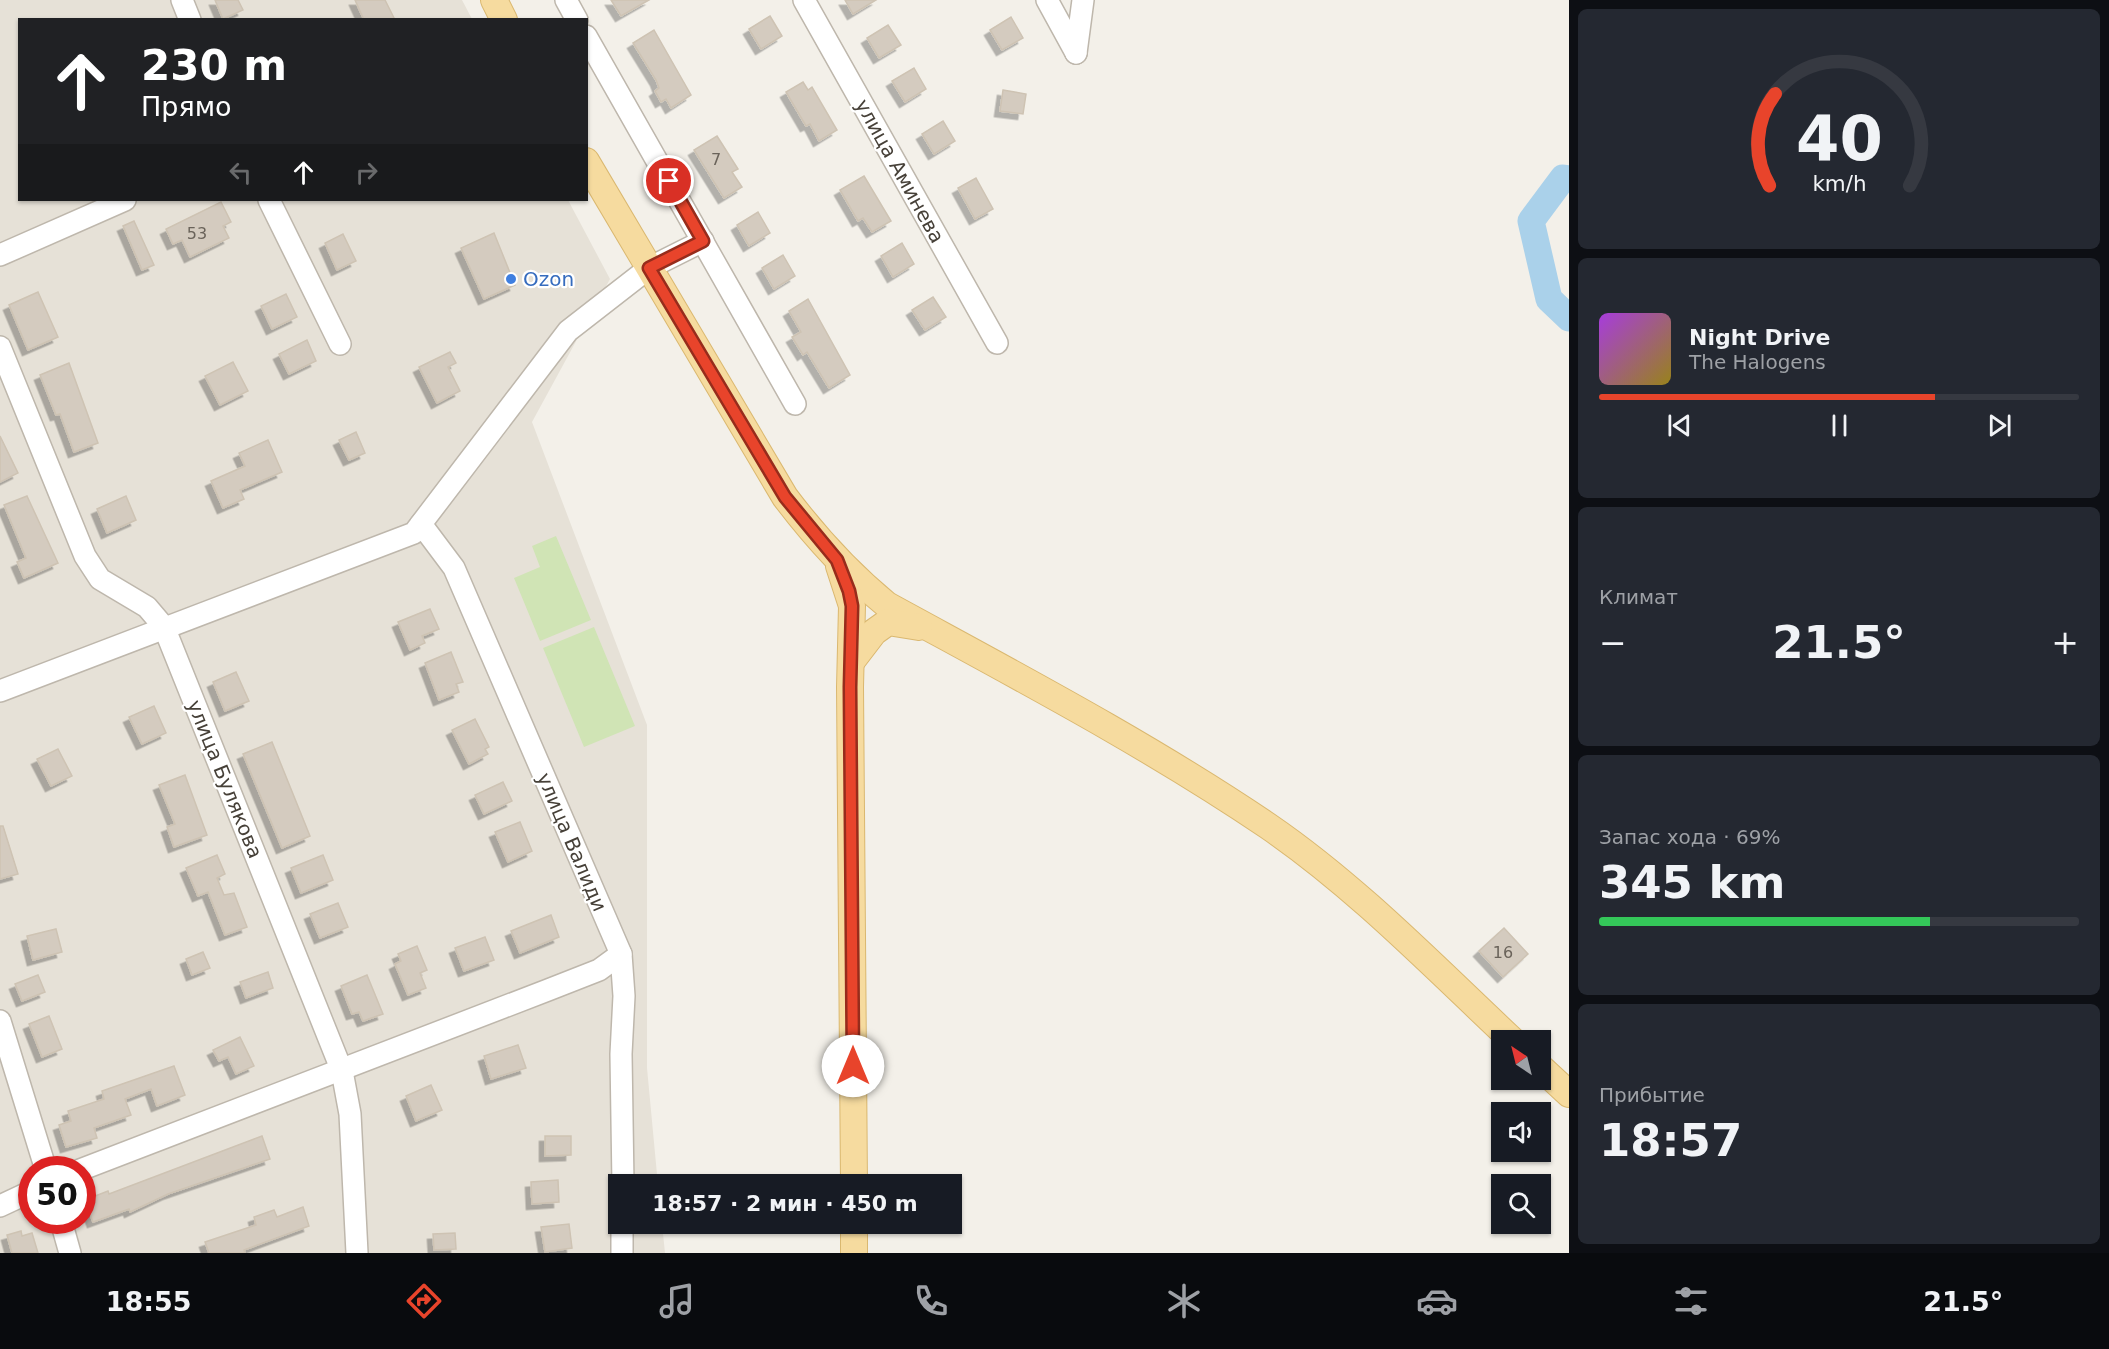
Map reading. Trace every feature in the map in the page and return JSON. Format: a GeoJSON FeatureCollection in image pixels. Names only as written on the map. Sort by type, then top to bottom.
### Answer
{"type":"FeatureCollection","features":[{"type":"Feature","properties":{"kind":"main road"},"geometry":{"type":"LineString","coordinates":[[494,0],[503,18]]}},
{"type":"Feature","properties":{"kind":"main road"},"geometry":{"type":"LineString","coordinates":[[588,164],[785,497],[837,560],[887,605],[1088,717],[1269,827],[1368,905],[1501,1030]]}},
{"type":"Feature","properties":{"kind":"main road"},"geometry":{"type":"LineString","coordinates":[[837,560],[852,606],[854,1174]]}},
{"type":"Feature","properties":{"kind":"main road"},"geometry":{"type":"LineString","coordinates":[[851,662],[874,632],[888,622],[934,630]]}},
{"type":"Feature","properties":{"kind":"main road"},"geometry":{"type":"LineString","coordinates":[[1551,1077],[1569,1094]]}},
{"type":"Feature","properties":{"kind":"main road"},"geometry":{"type":"LineString","coordinates":[[854,1234],[854,1253]]}},
{"type":"Feature","properties":{"kind":"street"},"geometry":{"type":"LineString","coordinates":[[182,0],[189,18]]}},
{"type":"Feature","properties":{"kind":"street"},"geometry":{"type":"LineString","coordinates":[[566,0],[576,18]]}},
{"type":"Feature","properties":{"kind":"street","name":"улица Аминева"},"geometry":{"type":"LineString","coordinates":[[804,0],[997,343]]}},
{"type":"Feature","properties":{"kind":"street"},"geometry":{"type":"LineString","coordinates":[[1047,0],[1076,53],[1083,0]]}},
{"type":"Feature","properties":{"kind":"street"},"geometry":{"type":"LineString","coordinates":[[588,40],[795,404]]}},
{"type":"Feature","properties":{"kind":"street"},"geometry":{"type":"LineString","coordinates":[[0,255],[123,201]]}},
{"type":"Feature","properties":{"kind":"street"},"geometry":{"type":"LineString","coordinates":[[269,201],[340,344]]}},
{"type":"Feature","properties":{"kind":"street"},"geometry":{"type":"LineString","coordinates":[[0,691],[414,533],[568,331],[649,268],[703,241]]}},
{"type":"Feature","properties":{"kind":"street","name":"улица Булякова"},"geometry":{"type":"LineString","coordinates":[[0,347],[86,556],[100,579],[147,608],[164,627],[342,1071],[350,1114],[357,1253]]}},
{"type":"Feature","properties":{"kind":"street","name":"улица Валиди"},"geometry":{"type":"LineString","coordinates":[[421,524],[454,568],[621,954],[624,996],[621,1054],[623,1174]]}},
{"type":"Feature","properties":{"kind":"street"},"geometry":{"type":"LineString","coordinates":[[96,1164],[599,970],[621,954]]}},
{"type":"Feature","properties":{"kind":"street"},"geometry":{"type":"LineString","coordinates":[[0,1022],[42,1156]]}},
{"type":"Feature","properties":{"kind":"street"},"geometry":{"type":"LineString","coordinates":[[0,1206],[18,1198]]}},
{"type":"Feature","properties":{"kind":"street"},"geometry":{"type":"LineString","coordinates":[[65,1234],[70,1253]]}},
{"type":"Feature","properties":{"kind":"street"},"geometry":{"type":"LineString","coordinates":[[622,1234],[622,1253]]}},
{"type":"Feature","properties":{"kind":"shaded area"},"geometry":{"type":"Polygon","coordinates":[[[0,0],[462,0],[471,18],[18,18],[18,201],[569,201],[610,279],[532,422],[647,725],[647,1068],[657,1174],[608,1174],[608,1234],[663,1234],[665,1253],[0,1253],[0,0]]]}},
{"type":"Feature","properties":{"kind":"green space"},"geometry":{"type":"Polygon","coordinates":[[[556,536],[591,620],[540,641],[514,578],[540,567],[532,546],[556,536]]]}},
{"type":"Feature","properties":{"kind":"green space"},"geometry":{"type":"Polygon","coordinates":[[[594,627],[635,726],[584,747],[543,648],[594,627]]]}},
{"type":"Feature","properties":{"kind":"building"},"geometry":{"type":"Polygon","coordinates":[[[215,0],[238,0],[243,10],[223,18],[215,0]]]}},
{"type":"Feature","properties":{"kind":"building"},"geometry":{"type":"Polygon","coordinates":[[[355,0],[385,0],[394,18],[363,18],[355,0]]]}},
{"type":"Feature","properties":{"kind":"building"},"geometry":{"type":"Polygon","coordinates":[[[611,0],[649,0],[621,16],[611,0]]]}},
{"type":"Feature","properties":{"kind":"building"},"geometry":{"type":"Polygon","coordinates":[[[845,0],[876,0],[853,14],[845,0]]]}},
{"type":"Feature","properties":{"kind":"building"},"geometry":{"type":"Polygon","coordinates":[[[770,16],[782,36],[761,49],[749,29],[770,16]]]}},
{"type":"Feature","properties":{"kind":"building"},"geometry":{"type":"Polygon","coordinates":[[[1011,17],[1023,38],[1002,50],[990,30],[1011,17]]]}},
{"type":"Feature","properties":{"kind":"building"},"geometry":{"type":"Polygon","coordinates":[[[888,25],[901,45],[879,58],[867,38],[888,25]]]}},
{"type":"Feature","properties":{"kind":"building"},"geometry":{"type":"Polygon","coordinates":[[[654,30],[691,95],[671,108],[666,99],[661,102],[655,91],[659,88],[656,80],[633,43],[654,30]]]}},
{"type":"Feature","properties":{"kind":"building"},"geometry":{"type":"Polygon","coordinates":[[[914,68],[926,89],[905,102],[892,81],[914,68]]]}},
{"type":"Feature","properties":{"kind":"building"},"geometry":{"type":"Polygon","coordinates":[[[803,82],[808,90],[812,87],[837,130],[819,141],[810,124],[806,126],[786,92],[803,82]]]}},
{"type":"Feature","properties":{"kind":"building"},"geometry":{"type":"Polygon","coordinates":[[[1003,90],[1026,94],[1023,114],[1000,111],[1003,90]]]}},
{"type":"Feature","properties":{"kind":"building"},"geometry":{"type":"Polygon","coordinates":[[[943,121],[955,141],[934,154],[922,134],[943,121]]]}},
{"type":"Feature","properties":{"kind":"building"},"geometry":{"type":"Polygon","coordinates":[[[717,136],[738,169],[732,172],[742,187],[724,198],[694,150],[717,136]]]}},
{"type":"Feature","properties":{"kind":"building"},"geometry":{"type":"Polygon","coordinates":[[[864,176],[891,221],[872,232],[863,218],[858,221],[840,190],[864,176]]]}},
{"type":"Feature","properties":{"kind":"building"},"geometry":{"type":"Polygon","coordinates":[[[976,178],[993,209],[975,219],[958,188],[976,178]]]}},
{"type":"Feature","properties":{"kind":"building"},"geometry":{"type":"Polygon","coordinates":[[[221,202],[231,222],[223,226],[229,238],[190,257],[182,240],[173,244],[166,229],[221,202]]]}},
{"type":"Feature","properties":{"kind":"building"},"geometry":{"type":"Polygon","coordinates":[[[758,212],[770,233],[749,246],[737,225],[758,212]]]}},
{"type":"Feature","properties":{"kind":"building"},"geometry":{"type":"Polygon","coordinates":[[[134,221],[154,265],[142,270],[123,226],[134,221]]]}},
{"type":"Feature","properties":{"kind":"building"},"geometry":{"type":"Polygon","coordinates":[[[494,233],[515,285],[484,299],[461,248],[494,233]]]}},
{"type":"Feature","properties":{"kind":"building"},"geometry":{"type":"Polygon","coordinates":[[[343,234],[356,261],[337,270],[325,243],[343,234]]]}},
{"type":"Feature","properties":{"kind":"building"},"geometry":{"type":"Polygon","coordinates":[[[902,243],[914,264],[893,277],[881,256],[902,243]]]}},
{"type":"Feature","properties":{"kind":"building"},"geometry":{"type":"Polygon","coordinates":[[[783,255],[795,276],[774,289],[762,268],[783,255]]]}},
{"type":"Feature","properties":{"kind":"building"},"geometry":{"type":"Polygon","coordinates":[[[38,292],[58,337],[28,350],[9,305],[38,292]]]}},
{"type":"Feature","properties":{"kind":"building"},"geometry":{"type":"Polygon","coordinates":[[[286,294],[297,317],[272,329],[261,306],[286,294]]]}},
{"type":"Feature","properties":{"kind":"building"},"geometry":{"type":"Polygon","coordinates":[[[933,297],[946,317],[925,330],[912,310],[933,297]]]}},
{"type":"Feature","properties":{"kind":"building"},"geometry":{"type":"Polygon","coordinates":[[[808,299],[850,375],[829,388],[807,352],[803,355],[792,337],[801,332],[789,311],[808,299]]]}},
{"type":"Feature","properties":{"kind":"building"},"geometry":{"type":"Polygon","coordinates":[[[307,340],[316,361],[289,374],[279,354],[307,340]]]}},
{"type":"Feature","properties":{"kind":"building"},"geometry":{"type":"Polygon","coordinates":[[[450,352],[456,363],[448,367],[460,391],[437,403],[419,367],[450,352]]]}},
{"type":"Feature","properties":{"kind":"building"},"geometry":{"type":"Polygon","coordinates":[[[233,362],[248,391],[220,405],[205,376],[233,362]]]}},
{"type":"Feature","properties":{"kind":"building"},"geometry":{"type":"Polygon","coordinates":[[[69,363],[98,443],[74,452],[60,414],[56,415],[40,375],[69,363]]]}},
{"type":"Feature","properties":{"kind":"building"},"geometry":{"type":"Polygon","coordinates":[[[356,432],[365,453],[349,460],[339,440],[356,432]]]}},
{"type":"Feature","properties":{"kind":"building"},"geometry":{"type":"Polygon","coordinates":[[[0,436],[18,473],[0,482],[0,436]]]}},
{"type":"Feature","properties":{"kind":"building"},"geometry":{"type":"Polygon","coordinates":[[[268,440],[282,472],[240,490],[244,499],[223,508],[211,481],[245,466],[239,453],[268,440]]]}},
{"type":"Feature","properties":{"kind":"building"},"geometry":{"type":"Polygon","coordinates":[[[27,496],[58,563],[24,578],[17,562],[26,558],[4,505],[27,496]]]}},
{"type":"Feature","properties":{"kind":"building"},"geometry":{"type":"Polygon","coordinates":[[[126,496],[136,520],[107,533],[97,509],[126,496]]]}},
{"type":"Feature","properties":{"kind":"building"},"geometry":{"type":"Polygon","coordinates":[[[430,609],[439,629],[422,636],[425,643],[410,650],[398,622],[430,609]]]}},
{"type":"Feature","properties":{"kind":"building"},"geometry":{"type":"Polygon","coordinates":[[[451,652],[463,682],[456,684],[459,692],[439,700],[425,663],[451,652]]]}},
{"type":"Feature","properties":{"kind":"building"},"geometry":{"type":"Polygon","coordinates":[[[236,672],[249,701],[225,711],[213,682],[236,672]]]}},
{"type":"Feature","properties":{"kind":"building"},"geometry":{"type":"Polygon","coordinates":[[[154,706],[166,733],[142,744],[129,717],[154,706]]]}},
{"type":"Feature","properties":{"kind":"building"},"geometry":{"type":"Polygon","coordinates":[[[475,719],[489,747],[485,749],[488,754],[469,764],[452,730],[475,719]]]}},
{"type":"Feature","properties":{"kind":"building"},"geometry":{"type":"Polygon","coordinates":[[[272,742],[310,836],[282,848],[243,754],[272,742]]]}},
{"type":"Feature","properties":{"kind":"building"},"geometry":{"type":"Polygon","coordinates":[[[58,749],[72,776],[51,786],[37,759],[58,749]]]}},
{"type":"Feature","properties":{"kind":"building"},"geometry":{"type":"Polygon","coordinates":[[[185,775],[207,835],[174,847],[167,827],[175,824],[159,785],[185,775]]]}},
{"type":"Feature","properties":{"kind":"building"},"geometry":{"type":"Polygon","coordinates":[[[503,782],[512,801],[484,814],[475,795],[503,782]]]}},
{"type":"Feature","properties":{"kind":"building"},"geometry":{"type":"Polygon","coordinates":[[[520,822],[532,851],[508,862],[495,832],[520,822]]]}},
{"type":"Feature","properties":{"kind":"building"},"geometry":{"type":"Polygon","coordinates":[[[0,826],[3,826],[18,874],[0,879],[0,826]]]}},
{"type":"Feature","properties":{"kind":"building"},"geometry":{"type":"Polygon","coordinates":[[[217,855],[225,874],[217,878],[224,895],[234,893],[247,927],[225,935],[208,892],[198,896],[186,868],[217,855]]]}},
{"type":"Feature","properties":{"kind":"building"},"geometry":{"type":"Polygon","coordinates":[[[323,855],[333,880],[301,893],[291,868],[323,855]]]}},
{"type":"Feature","properties":{"kind":"building"},"geometry":{"type":"Polygon","coordinates":[[[338,903],[348,927],[320,938],[310,914],[338,903]]]}},
{"type":"Feature","properties":{"kind":"building"},"geometry":{"type":"Polygon","coordinates":[[[551,915],[559,937],[520,953],[511,931],[551,915]]]}},
{"type":"Feature","properties":{"kind":"building"},"geometry":{"type":"Polygon","coordinates":[[[1504,928],[1528,954],[1503,977],[1479,951],[1504,928]]]}},
{"type":"Feature","properties":{"kind":"building"},"geometry":{"type":"Polygon","coordinates":[[[56,929],[62,952],[33,960],[27,936],[56,929]]]}},
{"type":"Feature","properties":{"kind":"building"},"geometry":{"type":"Polygon","coordinates":[[[485,937],[494,960],[464,971],[455,948],[485,937]]]}},
{"type":"Feature","properties":{"kind":"building"},"geometry":{"type":"Polygon","coordinates":[[[417,946],[427,970],[420,973],[426,988],[408,995],[395,964],[401,961],[398,954],[417,946]]]}},
{"type":"Feature","properties":{"kind":"building"},"geometry":{"type":"Polygon","coordinates":[[[203,952],[210,968],[192,975],[186,959],[203,952]]]}},
{"type":"Feature","properties":{"kind":"building"},"geometry":{"type":"Polygon","coordinates":[[[268,972],[273,988],[246,998],[240,982],[268,972]]]}},
{"type":"Feature","properties":{"kind":"building"},"geometry":{"type":"Polygon","coordinates":[[[38,975],[45,992],[22,1001],[15,984],[38,975]]]}},
{"type":"Feature","properties":{"kind":"building"},"geometry":{"type":"Polygon","coordinates":[[[367,975],[383,1014],[363,1021],[359,1012],[352,1014],[341,986],[367,975]]]}},
{"type":"Feature","properties":{"kind":"building"},"geometry":{"type":"Polygon","coordinates":[[[49,1016],[62,1049],[42,1057],[29,1024],[49,1016]]]}},
{"type":"Feature","properties":{"kind":"building"},"geometry":{"type":"Polygon","coordinates":[[[240,1037],[254,1066],[236,1074],[228,1057],[219,1061],[213,1050],[240,1037]]]}},
{"type":"Feature","properties":{"kind":"building"},"geometry":{"type":"Polygon","coordinates":[[[518,1045],[526,1068],[491,1079],[484,1056],[518,1045]]]}},
{"type":"Feature","properties":{"kind":"building"},"geometry":{"type":"Polygon","coordinates":[[[174,1066],[185,1095],[157,1106],[151,1089],[125,1099],[131,1115],[94,1128],[97,1138],[66,1147],[59,1125],[71,1121],[68,1111],[104,1099],[102,1091],[174,1066]]]}},
{"type":"Feature","properties":{"kind":"building"},"geometry":{"type":"Polygon","coordinates":[[[431,1085],[442,1110],[416,1121],[406,1096],[431,1085]]]}},
{"type":"Feature","properties":{"kind":"building"},"geometry":{"type":"Polygon","coordinates":[[[262,1136],[270,1159],[168,1194],[130,1212],[129,1209],[96,1221],[96,1196],[108,1191],[109,1194],[262,1136]]]}},
{"type":"Feature","properties":{"kind":"building"},"geometry":{"type":"Polygon","coordinates":[[[545,1136],[571,1136],[571,1155],[545,1156],[545,1136]]]}},
{"type":"Feature","properties":{"kind":"building"},"geometry":{"type":"Polygon","coordinates":[[[558,1180],[559,1202],[532,1204],[531,1182],[558,1180]]]}},
{"type":"Feature","properties":{"kind":"building"},"geometry":{"type":"Polygon","coordinates":[[[303,1207],[309,1226],[244,1250],[245,1253],[209,1253],[205,1242],[256,1225],[254,1217],[274,1210],[277,1217],[303,1207]]]}},
{"type":"Feature","properties":{"kind":"building"},"geometry":{"type":"Polygon","coordinates":[[[569,1224],[572,1248],[545,1252],[541,1227],[569,1224]]]}},
{"type":"Feature","properties":{"kind":"building"},"geometry":{"type":"Polygon","coordinates":[[[18,1232],[22,1236],[32,1234],[38,1253],[12,1253],[7,1235],[18,1232]]]}},
{"type":"Feature","properties":{"kind":"building"},"geometry":{"type":"Polygon","coordinates":[[[455,1233],[456,1249],[434,1250],[433,1234],[455,1233]]]}},
{"type":"Feature","properties":{"kind":"waterway"},"geometry":{"type":"LineString","coordinates":[[1569,179],[1563,178],[1531,221],[1549,299],[1569,318]]}},
{"type":"Feature","properties":{"kind":"place","name":"Ozon"},"geometry":{"type":"Point","coordinates":[511,279]}},
{"type":"Feature","properties":{"kind":"route"},"geometry":{"type":"LineString","coordinates":[[669,181],[703,241],[649,268],[785,497],[816,538],[837,560],[849,591],[852,606],[850,687],[853,1066]]}}]}
